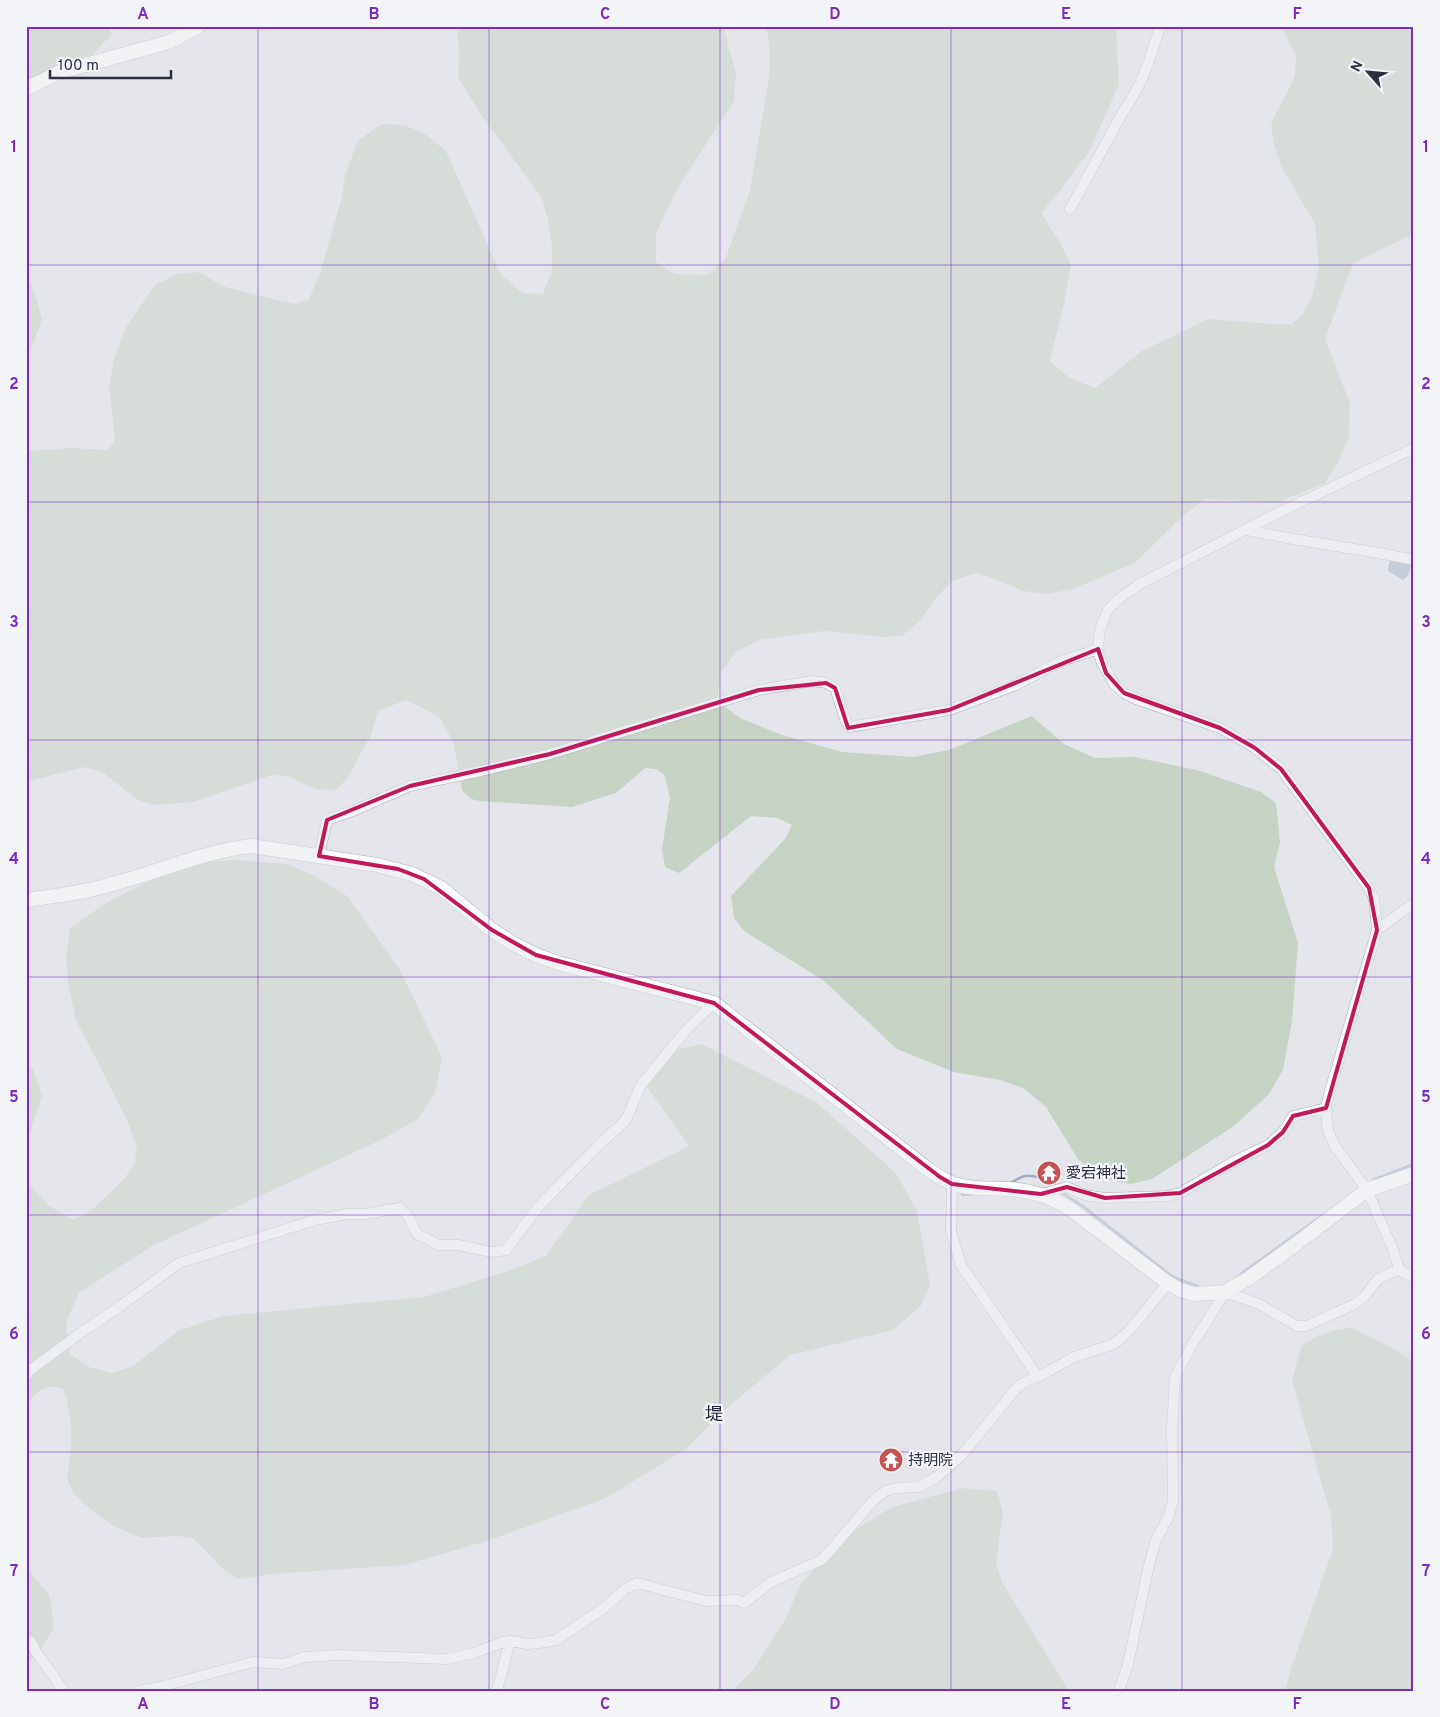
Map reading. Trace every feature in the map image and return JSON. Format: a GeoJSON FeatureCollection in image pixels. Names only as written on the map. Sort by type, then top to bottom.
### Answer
{"type":"FeatureCollection","features":[{"type":"Feature","properties":{"kind":"street"},"geometry":{"type":"LineString","coordinates":[[26,89],[60,72],[169,42],[199,26]]}},
{"type":"Feature","properties":{"kind":"street"},"geometry":{"type":"LineString","coordinates":[[1070,209],[1123,112],[1133,98],[1147,69],[1160,26]]}},
{"type":"Feature","properties":{"kind":"street"},"geometry":{"type":"LineString","coordinates":[[1414,448],[1345,480],[1138,585],[1116,601],[1108,610],[1102,623],[1098,649],[1106,673],[1114,684],[1124,692],[1136,699],[1220,728],[1255,748],[1281,769],[1369,888],[1374,899],[1377,930],[1333,1078],[1326,1108],[1329,1133],[1335,1146],[1367,1190],[1392,1246],[1399,1269],[1414,1277]]}},
{"type":"Feature","properties":{"kind":"street"},"geometry":{"type":"LineString","coordinates":[[1247,530],[1414,560]]}},
{"type":"Feature","properties":{"kind":"street"},"geometry":{"type":"LineString","coordinates":[[319,856],[327,820],[410,786],[550,754],[759,690],[812,681],[826,683],[835,688],[846,722],[850,727],[949,710],[1016,685],[1059,662],[1098,649]]}},
{"type":"Feature","properties":{"kind":"street"},"geometry":{"type":"LineString","coordinates":[[26,900],[92,890],[162,870],[208,854],[232,848],[252,846],[398,870],[424,879],[441,888],[492,930],[536,956],[714,1003],[925,1167],[952,1184],[976,1188],[1052,1191],[1067,1187],[1085,1195],[1105,1198],[1180,1194],[1233,1162],[1268,1145],[1283,1132],[1292,1116],[1326,1108]]}},
{"type":"Feature","properties":{"kind":"street"},"geometry":{"type":"LineString","coordinates":[[1377,930],[1414,903]]}},
{"type":"Feature","properties":{"kind":"street"},"geometry":{"type":"LineString","coordinates":[[26,1376],[29,1371],[179,1263],[315,1220],[400,1208],[408,1216],[417,1234],[439,1245],[458,1245],[492,1252],[506,1250],[539,1206],[626,1120],[641,1085],[688,1028],[714,1003]]}},
{"type":"Feature","properties":{"kind":"street"},"geometry":{"type":"LineString","coordinates":[[1119,1691],[1128,1664],[1148,1565],[1156,1540],[1169,1516],[1173,1500],[1172,1428],[1174,1377],[1192,1345],[1225,1292],[1249,1278],[1367,1190],[1414,1174]]}},
{"type":"Feature","properties":{"kind":"street"},"geometry":{"type":"LineString","coordinates":[[952,1184],[951,1232],[961,1265],[1038,1377]]}},
{"type":"Feature","properties":{"kind":"street"},"geometry":{"type":"LineString","coordinates":[[1052,1191],[1069,1208],[1180,1290],[1194,1294],[1225,1292],[1259,1304],[1297,1326],[1306,1326],[1355,1304],[1364,1297],[1378,1279],[1399,1269]]}},
{"type":"Feature","properties":{"kind":"street"},"geometry":{"type":"LineString","coordinates":[[138,1691],[160,1688],[254,1662],[283,1664],[304,1657],[338,1655],[447,1659],[474,1654],[510,1640],[528,1644],[556,1640],[604,1608],[625,1589],[637,1583],[706,1601],[737,1600],[744,1603],[771,1582],[822,1560],[872,1501],[885,1491],[897,1488],[918,1487],[937,1477],[962,1454],[1018,1386],[1074,1357],[1114,1344],[1129,1331],[1168,1283]]}},
{"type":"Feature","properties":{"kind":"street"},"geometry":{"type":"LineString","coordinates":[[26,1639],[32,1643],[64,1691]]}},
{"type":"Feature","properties":{"kind":"street"},"geometry":{"type":"LineString","coordinates":[[497,1691],[510,1640]]}},
{"type":"Feature","properties":{"kind":"highlighted area"},"geometry":{"type":"Polygon","coordinates":[[[1098,649],[1106,673],[1124,693],[1220,728],[1255,748],[1281,769],[1369,888],[1377,930],[1326,1108],[1293,1116],[1283,1132],[1268,1145],[1180,1193],[1105,1198],[1067,1187],[1041,1194],[952,1184],[940,1177],[714,1003],[536,955],[492,930],[424,879],[398,869],[319,856],[327,820],[410,786],[550,754],[759,690],[826,683],[835,688],[848,728],[949,710],[1098,649]]]}},
{"type":"Feature","properties":{"kind":"green space"},"geometry":{"type":"Polygon","coordinates":[[[26,26],[107,26],[112,34],[76,72],[26,84],[26,26]]]}},
{"type":"Feature","properties":{"kind":"green space"},"geometry":{"type":"Polygon","coordinates":[[[457,26],[723,26],[736,73],[734,101],[677,189],[656,234],[656,262],[675,274],[707,275],[725,260],[750,190],[769,78],[770,49],[766,26],[1116,26],[1119,84],[1090,150],[1057,195],[1041,213],[1071,264],[1064,305],[1050,361],[1070,378],[1095,388],[1142,351],[1208,319],[1292,324],[1303,314],[1312,297],[1319,267],[1315,224],[1281,166],[1274,145],[1271,123],[1293,81],[1295,73],[1296,55],[1281,26],[1414,26],[1414,234],[1353,263],[1325,339],[1350,403],[1349,437],[1338,463],[1325,483],[1276,503],[1205,499],[1183,516],[1135,563],[1073,589],[1047,594],[1023,591],[977,573],[952,581],[934,600],[920,621],[902,636],[883,637],[824,631],[759,640],[737,651],[721,672],[717,701],[740,718],[782,735],[842,752],[913,757],[949,750],[1032,716],[1064,744],[1095,758],[1134,757],[1197,770],[1261,792],[1276,803],[1280,842],[1274,867],[1298,943],[1292,1021],[1283,1070],[1269,1094],[1234,1126],[1152,1179],[1131,1184],[1100,1178],[1078,1159],[1046,1107],[1023,1088],[1000,1080],[954,1072],[897,1049],[823,980],[744,931],[734,918],[731,896],[786,838],[792,825],[777,818],[751,816],[679,873],[665,867],[662,849],[670,798],[664,774],[656,769],[645,768],[616,793],[572,807],[471,799],[462,790],[454,745],[439,717],[406,700],[378,711],[371,735],[347,779],[335,790],[316,789],[287,776],[272,775],[193,802],[154,805],[138,800],[102,772],[84,767],[26,782],[26,451],[70,448],[108,450],[115,440],[109,387],[114,359],[126,327],[155,285],[177,274],[200,272],[222,286],[265,297],[296,304],[309,299],[320,273],[341,201],[345,176],[357,142],[382,124],[404,125],[424,133],[446,151],[501,275],[523,293],[543,294],[552,270],[552,246],[542,198],[484,119],[458,78],[457,26]]]}},
{"type":"Feature","properties":{"kind":"green space"},"geometry":{"type":"Polygon","coordinates":[[[26,273],[34,291],[42,319],[26,364],[26,273]]]}},
{"type":"Feature","properties":{"kind":"green space"},"geometry":{"type":"Polygon","coordinates":[[[236,860],[287,864],[313,875],[347,896],[399,968],[442,1057],[435,1093],[418,1119],[381,1140],[152,1246],[79,1293],[66,1322],[70,1354],[89,1367],[112,1373],[133,1366],[178,1331],[223,1316],[424,1297],[502,1273],[546,1256],[589,1195],[689,1146],[645,1084],[675,1050],[701,1044],[816,1102],[896,1173],[917,1211],[930,1285],[921,1306],[893,1330],[790,1355],[725,1410],[686,1449],[606,1498],[490,1540],[404,1565],[273,1574],[239,1579],[226,1572],[194,1539],[178,1536],[141,1538],[112,1525],[90,1509],[73,1493],[67,1478],[71,1450],[71,1424],[63,1389],[51,1387],[41,1390],[26,1406],[26,1180],[48,1205],[73,1220],[92,1210],[123,1180],[134,1165],[137,1147],[127,1120],[76,1020],[69,987],[66,959],[70,928],[109,901],[187,863],[236,860]]]}},
{"type":"Feature","properties":{"kind":"green space"},"geometry":{"type":"Polygon","coordinates":[[[26,1063],[33,1069],[42,1096],[26,1145],[26,1063]]]}},
{"type":"Feature","properties":{"kind":"green space"},"geometry":{"type":"Polygon","coordinates":[[[1352,1328],[1389,1346],[1414,1362],[1414,1691],[1285,1691],[1292,1665],[1333,1549],[1331,1516],[1292,1381],[1301,1346],[1325,1333],[1352,1328]]]}},
{"type":"Feature","properties":{"kind":"green space"},"geometry":{"type":"Polygon","coordinates":[[[964,1488],[997,1491],[1003,1512],[996,1563],[1003,1584],[1069,1691],[732,1691],[753,1670],[786,1618],[800,1585],[843,1537],[892,1507],[964,1488]]]}},
{"type":"Feature","properties":{"kind":"green space"},"geometry":{"type":"Polygon","coordinates":[[[26,1567],[49,1595],[53,1629],[37,1656],[26,1663],[26,1567]]]}},
{"type":"Feature","properties":{"kind":"water"},"geometry":{"type":"Polygon","coordinates":[[[1392,559],[1404,561],[1411,565],[1409,574],[1403,580],[1388,571],[1389,563],[1392,559]]]}},
{"type":"Feature","properties":{"kind":"waterway"},"geometry":{"type":"LineString","coordinates":[[1373,1180],[1414,1164]]}},
{"type":"Feature","properties":{"kind":"waterway"},"geometry":{"type":"LineString","coordinates":[[1010,1183],[1021,1177],[1033,1176],[1042,1178],[1056,1186]]}},
{"type":"Feature","properties":{"kind":"waterway"},"geometry":{"type":"LineString","coordinates":[[1061,1192],[1084,1207],[1173,1277],[1200,1287]]}},
{"type":"Feature","properties":{"kind":"waterway"},"geometry":{"type":"LineString","coordinates":[[962,1195],[975,1194]]}},
{"type":"Feature","properties":{"kind":"waterway"},"geometry":{"type":"LineString","coordinates":[[1236,1279],[1320,1217]]}},
{"type":"Feature","properties":{"kind":"place","name":"愛宕神社"},"geometry":{"type":"Point","coordinates":[1049,1173]}},
{"type":"Feature","properties":{"kind":"place","name":"持明院"},"geometry":{"type":"Point","coordinates":[891,1460]}},
{"type":"Feature","properties":{"kind":"district","name":"堤"},"geometry":{"type":"Point","coordinates":[714,1414]}}]}
